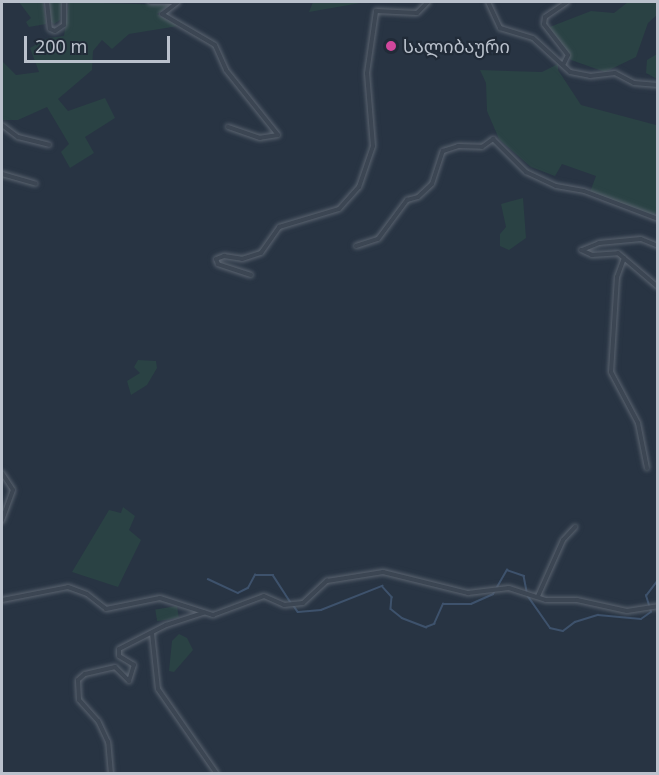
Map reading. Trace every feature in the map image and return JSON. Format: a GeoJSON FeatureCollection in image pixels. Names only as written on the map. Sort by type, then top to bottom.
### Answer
{"type":"FeatureCollection","features":[{"type":"Feature","properties":{"kind":"street"},"geometry":{"type":"LineString","coordinates":[[46,2],[50,29],[55,31],[64,25],[64,2]]}},
{"type":"Feature","properties":{"kind":"street"},"geometry":{"type":"LineString","coordinates":[[150,2],[176,2]]}},
{"type":"Feature","properties":{"kind":"street"},"geometry":{"type":"LineString","coordinates":[[176,2],[162,14],[215,45],[226,70],[278,135],[260,138],[228,127]]}},
{"type":"Feature","properties":{"kind":"street"},"geometry":{"type":"LineString","coordinates":[[250,275],[218,264],[216,259],[224,256],[242,259],[261,253],[279,227],[339,209],[359,187],[373,147],[367,73],[376,11],[417,13],[428,2]]}},
{"type":"Feature","properties":{"kind":"street"},"geometry":{"type":"LineString","coordinates":[[488,2],[500,28],[533,38],[570,72],[590,76],[615,73],[634,83],[657,85]]}},
{"type":"Feature","properties":{"kind":"street"},"geometry":{"type":"LineString","coordinates":[[563,65],[568,55],[544,24],[545,17],[567,2]]}},
{"type":"Feature","properties":{"kind":"street"},"geometry":{"type":"LineString","coordinates":[[2,125],[18,137],[50,145]]}},
{"type":"Feature","properties":{"kind":"street"},"geometry":{"type":"LineString","coordinates":[[356,246],[378,239],[407,200],[418,197],[432,184],[443,152],[458,147],[482,147],[493,139],[526,172],[556,186],[584,191],[657,219]]}},
{"type":"Feature","properties":{"kind":"street"},"geometry":{"type":"LineString","coordinates":[[2,174],[36,184]]}},
{"type":"Feature","properties":{"kind":"street"},"geometry":{"type":"LineString","coordinates":[[657,246],[641,239],[600,243],[581,250],[592,255],[612,251],[624,258],[657,287]]}},
{"type":"Feature","properties":{"kind":"street"},"geometry":{"type":"LineString","coordinates":[[624,258],[617,277],[611,372],[638,423],[647,468]]}},
{"type":"Feature","properties":{"kind":"street"},"geometry":{"type":"LineString","coordinates":[[2,473],[13,490],[2,521]]}},
{"type":"Feature","properties":{"kind":"street"},"geometry":{"type":"LineString","coordinates":[[538,596],[563,540],[575,527]]}},
{"type":"Feature","properties":{"kind":"street"},"geometry":{"type":"LineString","coordinates":[[111,774],[108,742],[98,721],[79,700],[78,680],[85,674],[115,667],[129,681],[134,665],[119,656],[119,649],[152,633],[205,613],[220,613],[264,596],[284,605],[298,604],[327,581],[383,572],[468,593],[500,589],[525,591],[538,596],[636,612],[655,607]]}},
{"type":"Feature","properties":{"kind":"street"},"geometry":{"type":"LineString","coordinates":[[2,600],[68,587],[87,594],[106,609],[160,598],[178,600],[205,613]]}},
{"type":"Feature","properties":{"kind":"street"},"geometry":{"type":"LineString","coordinates":[[152,633],[159,689],[217,774]]}},
{"type":"Feature","properties":{"kind":"green space"},"geometry":{"type":"Polygon","coordinates":[[[19,2],[43,2],[46,24],[29,27],[26,22],[31,18],[19,2]]]}},
{"type":"Feature","properties":{"kind":"green space"},"geometry":{"type":"Polygon","coordinates":[[[48,2],[61,2],[60,20],[54,24],[50,21],[48,2]]]}},
{"type":"Feature","properties":{"kind":"green space"},"geometry":{"type":"Polygon","coordinates":[[[69,2],[170,5],[157,14],[178,26],[129,34],[112,49],[102,40],[93,51],[92,70],[58,99],[68,111],[105,98],[115,118],[85,137],[94,153],[70,168],[61,152],[69,144],[47,107],[18,120],[2,120],[2,61],[16,75],[39,72],[30,48],[48,38],[64,36],[69,2]]]}},
{"type":"Feature","properties":{"kind":"green space"},"geometry":{"type":"Polygon","coordinates":[[[313,2],[366,2],[309,12],[313,2]]]}},
{"type":"Feature","properties":{"kind":"green space"},"geometry":{"type":"Polygon","coordinates":[[[628,2],[657,2],[657,15],[648,23],[636,57],[605,72],[571,60],[547,28],[591,11],[614,13],[628,2]]]}},
{"type":"Feature","properties":{"kind":"green space"},"geometry":{"type":"Polygon","coordinates":[[[657,54],[657,79],[646,73],[647,60],[657,54]]]}},
{"type":"Feature","properties":{"kind":"green space"},"geometry":{"type":"Polygon","coordinates":[[[558,64],[558,70],[581,105],[656,125],[658,210],[654,215],[590,192],[596,176],[562,164],[555,176],[531,167],[499,139],[487,111],[486,83],[480,70],[542,72],[558,64]]]}},
{"type":"Feature","properties":{"kind":"green space"},"geometry":{"type":"Polygon","coordinates":[[[523,198],[526,238],[509,250],[500,246],[500,234],[506,227],[501,204],[523,198]]]}},
{"type":"Feature","properties":{"kind":"green space"},"geometry":{"type":"Polygon","coordinates":[[[138,360],[156,361],[157,368],[147,385],[131,395],[127,381],[140,373],[134,367],[138,360]]]}},
{"type":"Feature","properties":{"kind":"green space"},"geometry":{"type":"Polygon","coordinates":[[[123,507],[135,516],[129,530],[141,540],[118,587],[72,572],[109,510],[121,513],[123,507]]]}},
{"type":"Feature","properties":{"kind":"green space"},"geometry":{"type":"Polygon","coordinates":[[[177,606],[179,618],[157,621],[155,609],[177,606]]]}},
{"type":"Feature","properties":{"kind":"green space"},"geometry":{"type":"Polygon","coordinates":[[[179,634],[187,638],[193,650],[174,672],[169,671],[172,641],[179,634]]]}},
{"type":"Feature","properties":{"kind":"waterway"},"geometry":{"type":"LineString","coordinates":[[294,606],[298,612],[321,610],[382,586],[392,597],[391,609],[402,618],[426,627],[434,624],[443,604],[471,604],[493,594],[507,570],[524,576],[527,591]]}},
{"type":"Feature","properties":{"kind":"waterway"},"geometry":{"type":"LineString","coordinates":[[208,579],[238,593],[248,588],[255,575],[273,575],[291,603]]}},
{"type":"Feature","properties":{"kind":"waterway"},"geometry":{"type":"LineString","coordinates":[[528,596],[550,628],[563,631],[575,622],[598,615],[641,619],[651,612],[646,596],[658,580]]}},
{"type":"Feature","properties":{"kind":"place","name":"სალიბაური"},"geometry":{"type":"Point","coordinates":[391,46]}}]}
